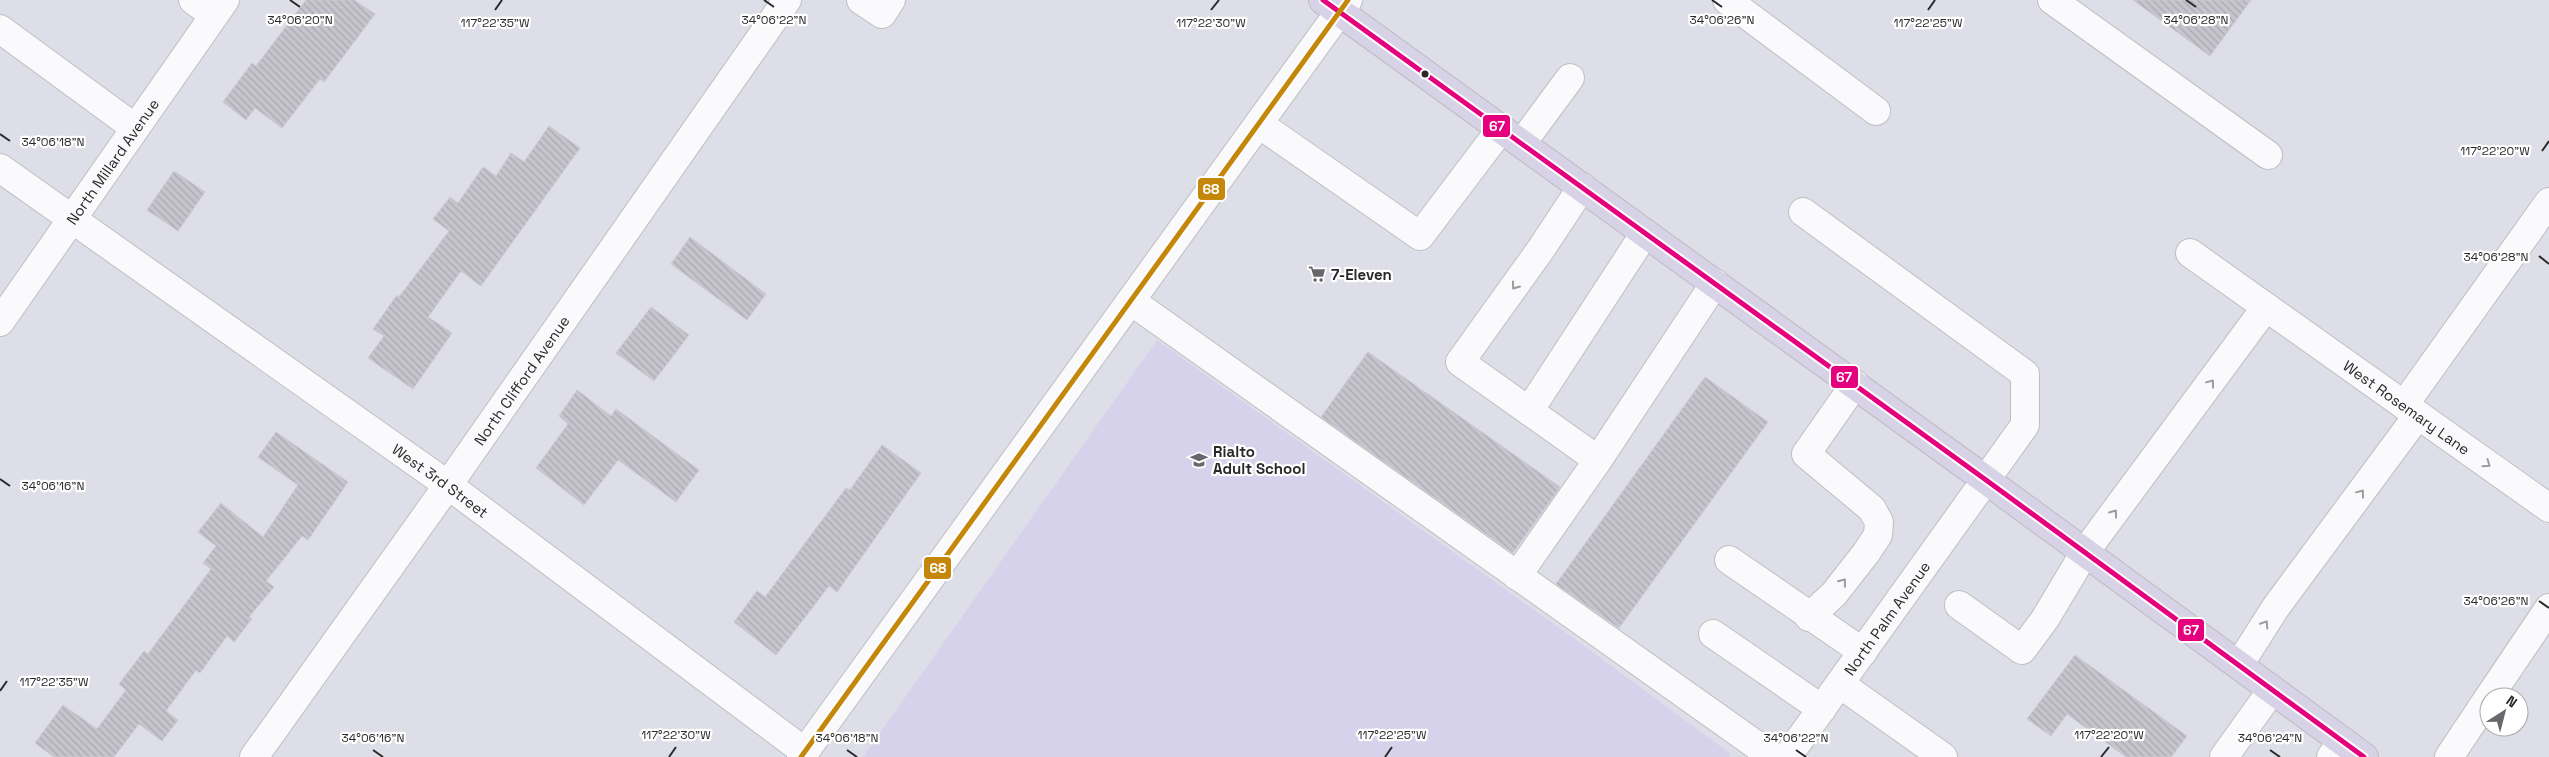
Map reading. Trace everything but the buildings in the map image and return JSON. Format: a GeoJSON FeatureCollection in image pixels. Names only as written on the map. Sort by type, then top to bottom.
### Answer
{"type":"FeatureCollection","features":[{"type":"Feature","properties":{"kind":"main road"},"geometry":{"type":"LineString","coordinates":[[1337,4],[1511,136],[2239,665],[2346,752]]}},
{"type":"Feature","properties":{"kind":"street","name":"North Clifford Avenue"},"geometry":{"type":"LineString","coordinates":[[254,757],[787,0]]}},
{"type":"Feature","properties":{"kind":"street"},"geometry":{"type":"LineString","coordinates":[[861,0],[882,14],[891,0]]}},
{"type":"Feature","properties":{"kind":"street"},"geometry":{"type":"LineString","coordinates":[[1727,0],[1876,110]]}},
{"type":"Feature","properties":{"kind":"street"},"geometry":{"type":"LineString","coordinates":[[2052,0],[2268,155]]}},
{"type":"Feature","properties":{"kind":"street"},"geometry":{"type":"LineString","coordinates":[[803,754],[1259,124],[1337,4]]}},
{"type":"Feature","properties":{"kind":"street","name":"North Millard Avenue"},"geometry":{"type":"LineString","coordinates":[[0,322],[135,128],[211,5]]}},
{"type":"Feature","properties":{"kind":"street"},"geometry":{"type":"LineString","coordinates":[[0,29],[135,128]]}},
{"type":"Feature","properties":{"kind":"street"},"geometry":{"type":"LineString","coordinates":[[1259,124],[1420,236],[1511,136],[1570,78]]}},
{"type":"Feature","properties":{"kind":"street","name":"West 3rd Street"},"geometry":{"type":"LineString","coordinates":[[0,168],[448,484],[803,754]]}},
{"type":"Feature","properties":{"kind":"street"},"geometry":{"type":"LineString","coordinates":[[1582,187],[1543,246],[1460,362],[1598,460]]}},
{"type":"Feature","properties":{"kind":"street"},"geometry":{"type":"LineString","coordinates":[[2239,665],[2276,607],[2411,410],[2549,202]]}},
{"type":"Feature","properties":{"kind":"street","name":"North Palm Avenue"},"geometry":{"type":"LineString","coordinates":[[1787,757],[2025,424],[2025,374],[1803,212]]}},
{"type":"Feature","properties":{"kind":"street"},"geometry":{"type":"LineString","coordinates":[[1529,411],[1645,233]]}},
{"type":"Feature","properties":{"kind":"street","name":"West Rosemary Lane"},"geometry":{"type":"LineString","coordinates":[[2190,253],[2549,508]]}},
{"type":"Feature","properties":{"kind":"street"},"geometry":{"type":"LineString","coordinates":[[1517,576],[1598,460],[1715,283]]}},
{"type":"Feature","properties":{"kind":"street"},"geometry":{"type":"LineString","coordinates":[[1131,301],[1773,757]]}},
{"type":"Feature","properties":{"kind":"street"},"geometry":{"type":"LineString","coordinates":[[1959,605],[2022,650],[2044,619],[2085,552],[2266,307]]}},
{"type":"Feature","properties":{"kind":"street"},"geometry":{"type":"LineString","coordinates":[[1809,617],[1834,594],[1878,535],[1879,522],[1872,508],[1806,454],[1854,384]]}},
{"type":"Feature","properties":{"kind":"street"},"geometry":{"type":"LineString","coordinates":[[1729,560],[1809,617],[1863,652]]}},
{"type":"Feature","properties":{"kind":"street"},"geometry":{"type":"LineString","coordinates":[[2496,687],[2549,608]]}},
{"type":"Feature","properties":{"kind":"street"},"geometry":{"type":"LineString","coordinates":[[1713,634],[1822,709]]}},
{"type":"Feature","properties":{"kind":"street"},"geometry":{"type":"LineString","coordinates":[[1840,684],[1943,757]]}},
{"type":"Feature","properties":{"kind":"street"},"geometry":{"type":"LineString","coordinates":[[2224,757],[2272,690]]}},
{"type":"Feature","properties":{"kind":"street"},"geometry":{"type":"LineString","coordinates":[[2449,757],[2479,712]]}},
{"type":"Feature","properties":{"kind":"shaded area","name":"Rialto Adult School"},"geometry":{"type":"Polygon","coordinates":[[[1157,340],[1590,650],[1731,754],[1729,757],[863,757],[1157,340]]]}},
{"type":"Feature","properties":{"kind":"transit line","name":"67"},"geometry":{"type":"LineString","coordinates":[[1323,0],[1986,480],[2364,757]]}},
{"type":"Feature","properties":{"kind":"transit line","name":"68"},"geometry":{"type":"LineString","coordinates":[[801,757],[1348,0]]}},
{"type":"Feature","properties":{"kind":"place","name":"7-Eleven"},"geometry":{"type":"Point","coordinates":[1317,274]}},
{"type":"Feature","properties":{"kind":"place","name":"Rialto Adult School"},"geometry":{"type":"Point","coordinates":[1199,460]}}]}
